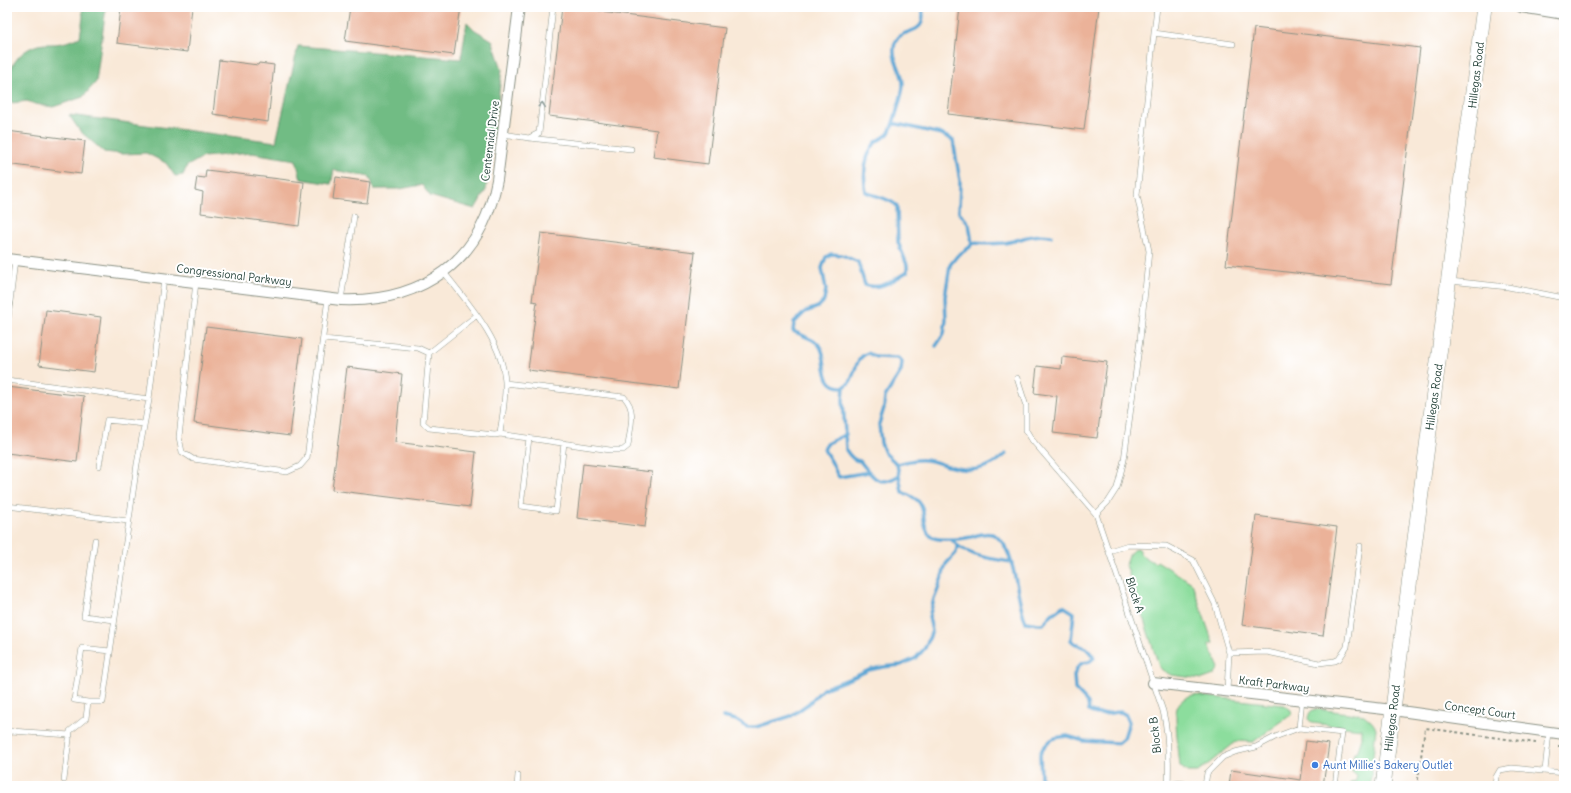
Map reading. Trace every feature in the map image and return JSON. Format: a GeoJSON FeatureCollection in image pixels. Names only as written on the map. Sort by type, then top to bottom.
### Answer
{"type":"FeatureCollection","features":[{"type":"Feature","properties":{"kind":"main road","name":"Hillegas Road"},"geometry":{"type":"LineString","coordinates":[[1383,786],[1484,7]]}},
{"type":"Feature","properties":{"kind":"street","name":"Centennial Drive"},"geometry":{"type":"LineString","coordinates":[[447,268],[463,254],[471,243],[486,219],[495,192],[519,7]]}},
{"type":"Feature","properties":{"kind":"street"},"geometry":{"type":"LineString","coordinates":[[1521,7],[1564,14]]}},
{"type":"Feature","properties":{"kind":"street","name":"Congressional Parkway"},"geometry":{"type":"LineString","coordinates":[[11,259],[341,300],[364,300],[392,296],[419,287],[447,268]]}},
{"type":"Feature","properties":{"kind":"street","name":"Kraft Parkway"},"geometry":{"type":"LineString","coordinates":[[1153,683],[1393,710]]}},
{"type":"Feature","properties":{"kind":"street","name":"Concept Court"},"geometry":{"type":"LineString","coordinates":[[1393,710],[1564,734]]}},
{"type":"Feature","properties":{"kind":"lane"},"geometry":{"type":"LineString","coordinates":[[529,138],[539,133],[553,7]]}},
{"type":"Feature","properties":{"kind":"lane"},"geometry":{"type":"LineString","coordinates":[[1017,378],[1026,406],[1026,430],[1032,440],[1096,514],[1108,502],[1117,488],[1124,460],[1140,340],[1149,251],[1137,195],[1157,7]]}},
{"type":"Feature","properties":{"kind":"lane"},"geometry":{"type":"LineString","coordinates":[[1154,33],[1233,44]]}},
{"type":"Feature","properties":{"kind":"lane"},"geometry":{"type":"LineString","coordinates":[[503,134],[631,149]]}},
{"type":"Feature","properties":{"kind":"lane"},"geometry":{"type":"LineString","coordinates":[[341,300],[354,216]]}},
{"type":"Feature","properties":{"kind":"lane"},"geometry":{"type":"LineString","coordinates":[[7,327],[11,259]]}},
{"type":"Feature","properties":{"kind":"lane"},"geometry":{"type":"LineString","coordinates":[[447,268],[477,315],[484,323],[502,364],[505,382],[500,434]]}},
{"type":"Feature","properties":{"kind":"lane"},"geometry":{"type":"LineString","coordinates":[[110,651],[82,648],[74,700],[103,702],[128,521],[149,399],[164,278]]}},
{"type":"Feature","properties":{"kind":"lane"},"geometry":{"type":"LineString","coordinates":[[1449,281],[1508,287],[1564,298]]}},
{"type":"Feature","properties":{"kind":"lane"},"geometry":{"type":"LineString","coordinates":[[196,282],[178,437],[182,452],[193,459],[288,472],[300,466],[307,458],[328,298]]}},
{"type":"Feature","properties":{"kind":"lane"},"geometry":{"type":"LineString","coordinates":[[477,315],[429,353],[423,424],[429,428],[495,435],[500,434],[610,450],[623,450],[628,446],[632,410],[629,402],[624,397],[505,382]]}},
{"type":"Feature","properties":{"kind":"lane"},"geometry":{"type":"LineString","coordinates":[[323,339],[418,348],[429,353]]}},
{"type":"Feature","properties":{"kind":"lane"},"geometry":{"type":"LineString","coordinates":[[7,380],[149,399]]}},
{"type":"Feature","properties":{"kind":"lane"},"geometry":{"type":"LineString","coordinates":[[99,466],[107,420],[144,424]]}},
{"type":"Feature","properties":{"kind":"lane"},"geometry":{"type":"LineString","coordinates":[[530,438],[521,506],[556,511],[564,443]]}},
{"type":"Feature","properties":{"kind":"lane"},"geometry":{"type":"LineString","coordinates":[[7,506],[128,521]]}},
{"type":"Feature","properties":{"kind":"lane","name":"Block A"},"geometry":{"type":"LineString","coordinates":[[1096,514],[1153,683]]}},
{"type":"Feature","properties":{"kind":"lane"},"geometry":{"type":"LineString","coordinates":[[94,540],[84,616],[114,620]]}},
{"type":"Feature","properties":{"kind":"lane"},"geometry":{"type":"LineString","coordinates":[[1109,551],[1128,545],[1166,546],[1193,560],[1215,604],[1230,653],[1227,691]]}},
{"type":"Feature","properties":{"kind":"lane"},"geometry":{"type":"LineString","coordinates":[[1230,653],[1267,652],[1319,663],[1339,659],[1347,647],[1360,546]]}},
{"type":"Feature","properties":{"kind":"lane","name":"Block B"},"geometry":{"type":"LineString","coordinates":[[1153,683],[1167,727],[1168,784]]}},
{"type":"Feature","properties":{"kind":"lane"},"geometry":{"type":"LineString","coordinates":[[1299,728],[1302,700]]}},
{"type":"Feature","properties":{"kind":"lane"},"geometry":{"type":"LineString","coordinates":[[64,780],[70,731],[86,718],[88,702]]}},
{"type":"Feature","properties":{"kind":"lane"},"geometry":{"type":"LineString","coordinates":[[1168,784],[1204,786],[1207,773],[1223,757],[1235,752],[1256,747],[1275,737],[1299,728],[1342,733],[1335,786]]}},
{"type":"Feature","properties":{"kind":"lane"},"geometry":{"type":"LineString","coordinates":[[7,736],[11,731],[70,735]]}},
{"type":"Feature","properties":{"kind":"lane"},"geometry":{"type":"LineString","coordinates":[[1545,771],[1549,732]]}},
{"type":"Feature","properties":{"kind":"lane"},"geometry":{"type":"LineString","coordinates":[[1495,786],[1496,776],[1500,770],[1512,768],[1564,773]]}},
{"type":"Feature","properties":{"kind":"lane"},"geometry":{"type":"LineString","coordinates":[[517,786],[518,775]]}},
{"type":"Feature","properties":{"kind":"path"},"geometry":{"type":"LineString","coordinates":[[1417,786],[1425,728],[1536,743]]}},
{"type":"Feature","properties":{"kind":"path"},"geometry":{"type":"LineString","coordinates":[[1558,746],[1564,746]]}},
{"type":"Feature","properties":{"kind":"green space"},"geometry":{"type":"Polygon","coordinates":[[[82,7],[106,7],[96,82],[83,97],[53,107],[27,101],[12,103],[7,86],[11,68],[16,61],[22,54],[38,45],[59,44],[80,37],[83,17],[82,7]]]}},
{"type":"Feature","properties":{"kind":"green space"},"geometry":{"type":"Polygon","coordinates":[[[467,22],[475,30],[492,40],[502,69],[486,190],[475,209],[430,196],[422,185],[399,189],[374,189],[370,177],[334,170],[331,184],[301,179],[296,160],[252,153],[203,157],[187,166],[183,175],[175,176],[166,163],[146,153],[123,154],[104,152],[80,131],[69,115],[276,142],[298,46],[461,59],[467,22]]]}},
{"type":"Feature","properties":{"kind":"green space"},"geometry":{"type":"Polygon","coordinates":[[[1138,548],[1140,550],[1140,554],[1155,563],[1157,561],[1192,583],[1213,643],[1209,644],[1209,646],[1219,668],[1214,675],[1203,679],[1171,675],[1162,670],[1159,666],[1126,565],[1131,552],[1138,548]]]}},
{"type":"Feature","properties":{"kind":"green space"},"geometry":{"type":"Polygon","coordinates":[[[1193,695],[1284,705],[1291,710],[1292,714],[1253,742],[1237,741],[1198,772],[1187,772],[1180,766],[1176,713],[1181,701],[1193,695]]]}},
{"type":"Feature","properties":{"kind":"green space"},"geometry":{"type":"Polygon","coordinates":[[[1317,709],[1364,715],[1372,722],[1376,728],[1370,786],[1350,786],[1350,783],[1355,782],[1357,777],[1352,772],[1354,753],[1357,753],[1361,741],[1361,729],[1312,723],[1308,719],[1309,715],[1312,711],[1317,709]]]}},
{"type":"Feature","properties":{"kind":"building"},"geometry":{"type":"Polygon","coordinates":[[[121,7],[192,7],[187,52],[117,43],[121,7]]]}},
{"type":"Feature","properties":{"kind":"building"},"geometry":{"type":"Polygon","coordinates":[[[350,7],[461,7],[454,55],[345,41],[350,7]]]}},
{"type":"Feature","properties":{"kind":"building"},"geometry":{"type":"Polygon","coordinates":[[[562,7],[725,28],[708,164],[653,157],[657,130],[549,116],[562,7]]]}},
{"type":"Feature","properties":{"kind":"building"},"geometry":{"type":"Polygon","coordinates":[[[960,7],[1099,7],[1084,130],[948,114],[960,7]]]}},
{"type":"Feature","properties":{"kind":"building"},"geometry":{"type":"Polygon","coordinates":[[[1254,28],[1420,48],[1391,284],[1226,265],[1254,28]]]}},
{"type":"Feature","properties":{"kind":"building"},"geometry":{"type":"Polygon","coordinates":[[[219,60],[258,65],[259,63],[274,65],[268,122],[213,114],[219,60]]]}},
{"type":"Feature","properties":{"kind":"building"},"geometry":{"type":"Polygon","coordinates":[[[7,131],[85,141],[81,174],[7,164],[7,131]]]}},
{"type":"Feature","properties":{"kind":"building"},"geometry":{"type":"Polygon","coordinates":[[[206,170],[304,182],[299,226],[201,213],[203,192],[195,190],[197,177],[205,178],[206,170]]]}},
{"type":"Feature","properties":{"kind":"building"},"geometry":{"type":"Polygon","coordinates":[[[336,177],[370,182],[367,203],[333,199],[336,177]]]}},
{"type":"Feature","properties":{"kind":"building"},"geometry":{"type":"Polygon","coordinates":[[[541,233],[695,252],[679,389],[528,370],[537,302],[532,301],[541,233]]]}},
{"type":"Feature","properties":{"kind":"building"},"geometry":{"type":"Polygon","coordinates":[[[46,310],[101,317],[94,372],[39,365],[46,310]]]}},
{"type":"Feature","properties":{"kind":"building"},"geometry":{"type":"Polygon","coordinates":[[[206,327],[302,339],[290,436],[194,423],[206,327]]]}},
{"type":"Feature","properties":{"kind":"building"},"geometry":{"type":"Polygon","coordinates":[[[1062,357],[1107,362],[1097,438],[1053,433],[1057,396],[1034,393],[1037,366],[1061,369],[1062,357]]]}},
{"type":"Feature","properties":{"kind":"building"},"geometry":{"type":"Polygon","coordinates":[[[347,367],[402,374],[395,442],[476,452],[470,507],[332,490],[347,367]]]}},
{"type":"Feature","properties":{"kind":"building"},"geometry":{"type":"Polygon","coordinates":[[[7,387],[84,396],[77,462],[7,453],[7,387]]]}},
{"type":"Feature","properties":{"kind":"building"},"geometry":{"type":"Polygon","coordinates":[[[583,464],[652,472],[645,527],[577,518],[583,464]]]}},
{"type":"Feature","properties":{"kind":"building"},"geometry":{"type":"Polygon","coordinates":[[[1256,516],[1337,527],[1323,636],[1242,625],[1256,516]]]}},
{"type":"Feature","properties":{"kind":"building","name":"Aunt Millie's Bakery Outlet"},"geometry":{"type":"Polygon","coordinates":[[[1306,741],[1329,744],[1323,786],[1229,786],[1231,770],[1301,780],[1306,741]]]}},
{"type":"Feature","properties":{"kind":"waterway"},"geometry":{"type":"LineString","coordinates":[[922,7],[923,17],[918,27],[899,37],[896,41],[894,53],[903,79],[901,95],[895,119],[890,131],[878,140],[871,148],[865,167],[866,192],[887,199],[897,206],[898,242],[907,265],[907,272],[882,285],[865,285],[858,262],[842,255],[831,254],[826,257],[822,268],[826,289],[824,301],[818,307],[805,312],[794,323],[793,331],[818,344],[823,356],[827,377],[830,382],[836,386],[844,387],[851,381],[857,364],[861,358],[868,353],[876,357],[898,358],[902,362],[901,371],[885,397],[884,408],[879,424],[881,443],[885,453],[897,464],[902,492],[915,498],[921,504],[928,533],[932,537],[945,539],[971,537],[989,533],[1000,539],[1011,560],[1026,622],[1043,624],[1052,614],[1063,606],[1074,613],[1071,640],[1077,645],[1087,649],[1094,658],[1089,662],[1082,663],[1078,667],[1074,675],[1075,689],[1088,703],[1089,711],[1096,714],[1121,712],[1126,715],[1129,722],[1124,738],[1118,743],[1084,741],[1067,736],[1051,740],[1043,748],[1040,754],[1041,778],[1045,786]]}},
{"type":"Feature","properties":{"kind":"waterway"},"geometry":{"type":"LineString","coordinates":[[893,123],[941,134],[953,140],[960,181],[959,212],[969,224],[972,243],[970,247],[957,256],[950,265],[945,297],[946,320],[944,334],[936,346]]}},
{"type":"Feature","properties":{"kind":"waterway"},"geometry":{"type":"LineString","coordinates":[[972,243],[1004,243],[1037,235],[1051,236]]}},
{"type":"Feature","properties":{"kind":"waterway"},"geometry":{"type":"LineString","coordinates":[[844,387],[843,400],[846,450],[853,459],[860,461],[876,479],[885,481],[898,476]]}},
{"type":"Feature","properties":{"kind":"waterway"},"geometry":{"type":"LineString","coordinates":[[846,434],[828,443],[824,449],[839,477],[869,472]]}},
{"type":"Feature","properties":{"kind":"waterway"},"geometry":{"type":"LineString","coordinates":[[897,464],[914,460],[927,460],[957,468],[979,469],[993,464],[1006,454]]}},
{"type":"Feature","properties":{"kind":"waterway"},"geometry":{"type":"LineString","coordinates":[[951,539],[964,550],[978,556],[1011,562]]}},
{"type":"Feature","properties":{"kind":"waterway"},"geometry":{"type":"LineString","coordinates":[[723,717],[736,720],[747,727],[756,727],[791,716],[808,704],[823,689],[869,670],[901,665],[916,658],[925,648],[932,631],[929,617],[934,599],[946,564],[956,553],[957,547]]}},
{"type":"Feature","properties":{"kind":"place","name":"Aunt Millie's Bakery Outlet"},"geometry":{"type":"Point","coordinates":[1315,765]}}]}
